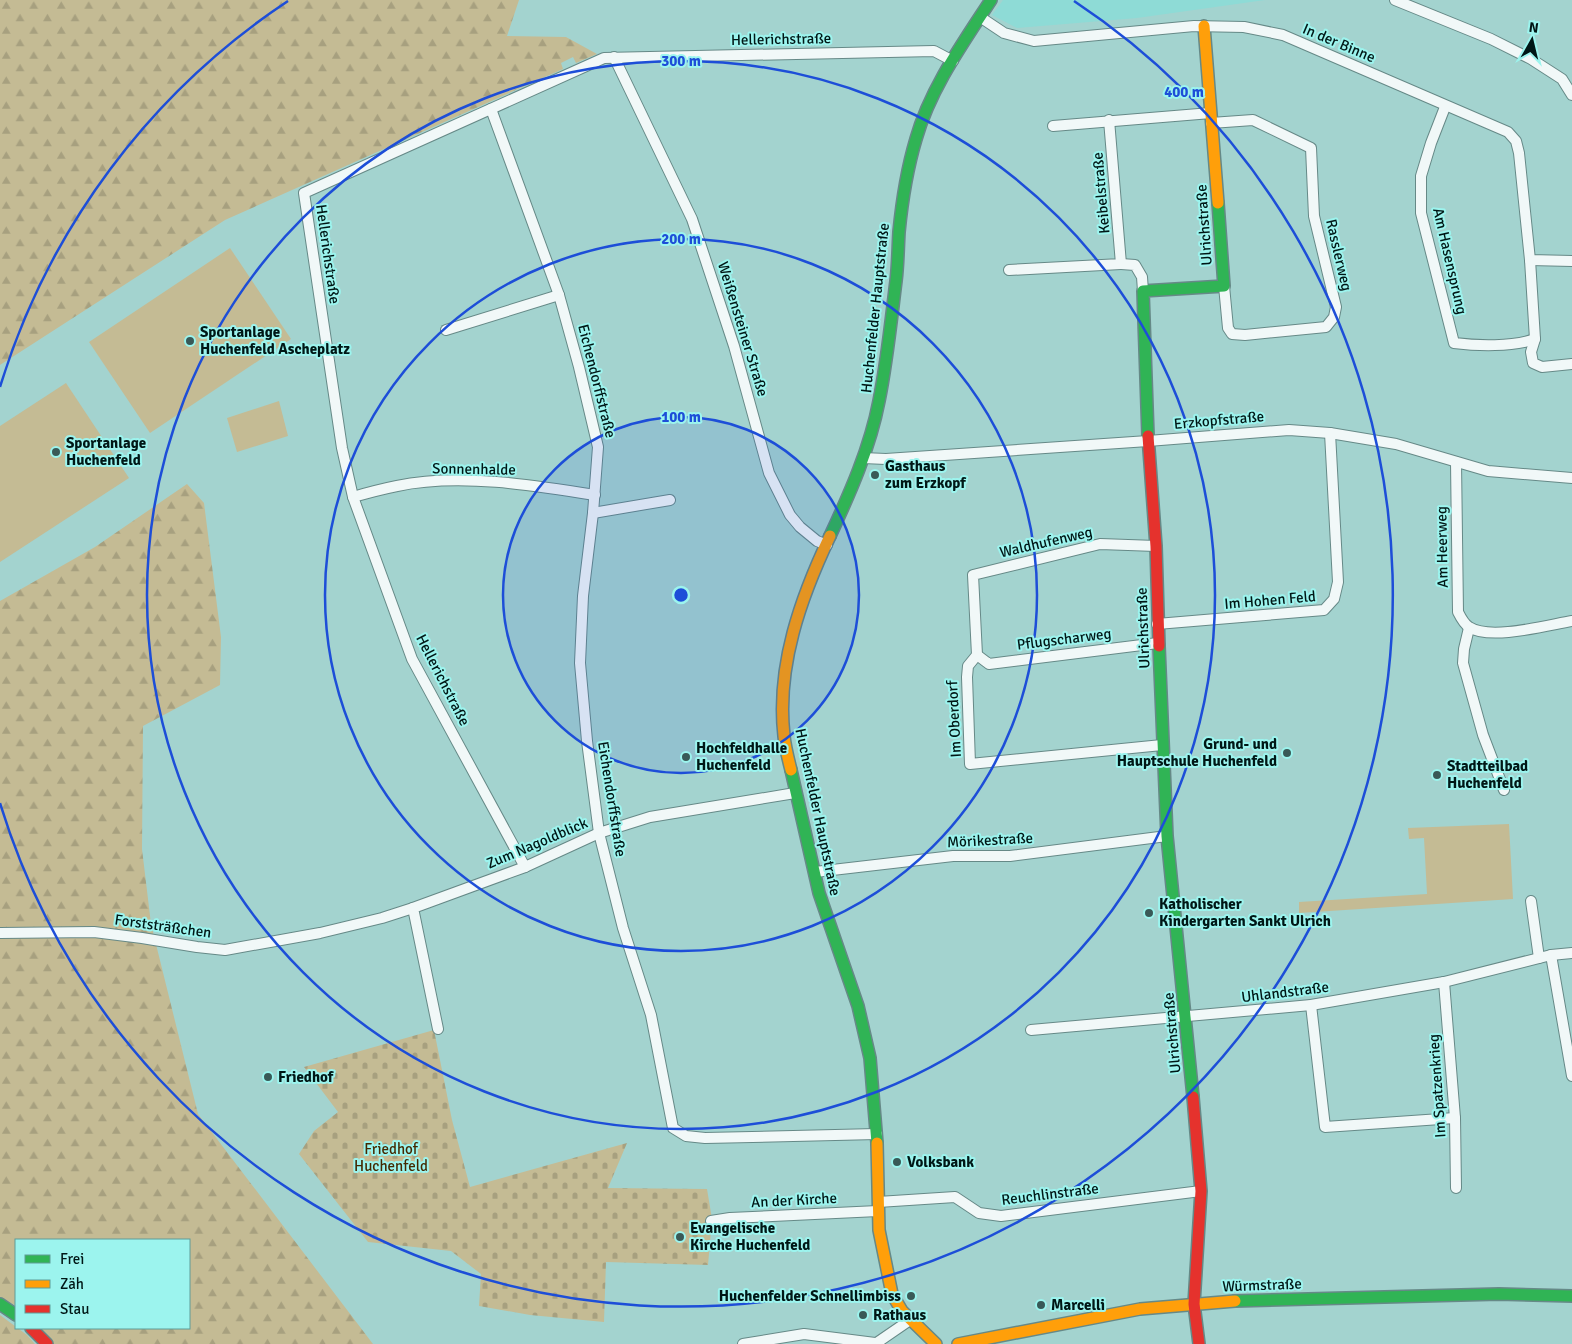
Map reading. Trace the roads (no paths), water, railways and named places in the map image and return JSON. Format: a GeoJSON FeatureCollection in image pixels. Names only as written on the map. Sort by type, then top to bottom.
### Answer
{"type":"FeatureCollection","features":[{"type":"Feature","properties":{"kind":"street","name":"Huchenfelder Hauptstraße"},"geometry":{"type":"LineString","coordinates":[[936,1344],[902,1311],[892,1294],[880,1240],[878,1134],[870,1058],[858,1006],[819,893],[795,793],[784,735],[783,699],[788,650],[811,576],[827,545],[863,458],[879,402],[896,279],[898,230],[906,180],[916,138],[934,94],[991,0]]}},
{"type":"Feature","properties":{"kind":"street"},"geometry":{"type":"LineString","coordinates":[[1395,0],[1491,39],[1531,59],[1562,79],[1572,95]]}},
{"type":"Feature","properties":{"kind":"street","name":"In der Binne"},"geometry":{"type":"LineString","coordinates":[[980,17],[1004,33],[1034,40],[1204,26],[1244,27],[1283,35],[1446,107],[1508,132],[1516,141],[1530,260]]}},
{"type":"Feature","properties":{"kind":"street","name":"Ulrichstraße"},"geometry":{"type":"LineString","coordinates":[[1199,1344],[1194,1304],[1201,1190],[1186,1018],[1167,836],[1157,624],[1156,546],[1148,441],[1143,291],[1224,286],[1204,26]]}},
{"type":"Feature","properties":{"kind":"street","name":"Hellerichstraße"},"geometry":{"type":"LineString","coordinates":[[525,867],[412,659],[353,497],[341,439],[304,193],[604,58],[934,51],[953,60]]}},
{"type":"Feature","properties":{"kind":"street","name":"Weißensteiner Straße"},"geometry":{"type":"LineString","coordinates":[[614,57],[692,218],[734,346],[769,473],[790,515],[800,527],[818,541],[827,545]]}},
{"type":"Feature","properties":{"kind":"street","name":"Am Hasensprung"},"geometry":{"type":"LineString","coordinates":[[1446,107],[1431,143],[1422,176],[1421,213],[1454,343],[1468,345],[1523,343],[1535,339]]}},
{"type":"Feature","properties":{"kind":"street","name":"Eichendorffstraße"},"geometry":{"type":"LineString","coordinates":[[491,109],[559,295],[580,367],[598,447],[595,495],[582,596],[580,662],[598,833],[623,928],[651,1015],[673,1128],[686,1136],[705,1138],[878,1134]]}},
{"type":"Feature","properties":{"kind":"street"},"geometry":{"type":"LineString","coordinates":[[1053,126],[1109,120],[1211,118]]}},
{"type":"Feature","properties":{"kind":"street","name":"Rasslerweg"},"geometry":{"type":"LineString","coordinates":[[1211,118],[1253,120],[1311,148],[1314,216],[1336,307],[1334,317],[1326,328],[1245,335],[1232,334],[1228,328],[1224,286]]}},
{"type":"Feature","properties":{"kind":"street","name":"Keibelstraße"},"geometry":{"type":"LineString","coordinates":[[1109,120],[1121,264]]}},
{"type":"Feature","properties":{"kind":"street"},"geometry":{"type":"LineString","coordinates":[[1572,261],[1530,260],[1535,339],[1531,352],[1533,362],[1542,367],[1572,364]]}},
{"type":"Feature","properties":{"kind":"street"},"geometry":{"type":"LineString","coordinates":[[1009,270],[1121,264],[1135,265],[1142,276],[1143,291]]}},
{"type":"Feature","properties":{"kind":"street"},"geometry":{"type":"LineString","coordinates":[[446,330],[559,295]]}},
{"type":"Feature","properties":{"kind":"street","name":"Erzkopfstraße"},"geometry":{"type":"LineString","coordinates":[[863,458],[886,459],[1289,430],[1330,433],[1396,444],[1488,471],[1572,478]]}},
{"type":"Feature","properties":{"kind":"street","name":"Im Hohen Feld"},"geometry":{"type":"LineString","coordinates":[[1157,624],[1324,610],[1334,599],[1338,582],[1330,433]]}},
{"type":"Feature","properties":{"kind":"street","name":"Am Heerweg"},"geometry":{"type":"LineString","coordinates":[[1456,462],[1458,612],[1461,620],[1469,628]]}},
{"type":"Feature","properties":{"kind":"street","name":"Sonnenhalde"},"geometry":{"type":"LineString","coordinates":[[353,497],[398,485],[457,481],[522,485],[595,495]]}},
{"type":"Feature","properties":{"kind":"street"},"geometry":{"type":"LineString","coordinates":[[593,513],[670,500]]}},
{"type":"Feature","properties":{"kind":"street","name":"Waldhufenweg"},"geometry":{"type":"LineString","coordinates":[[974,575],[1100,544],[1156,546]]}},
{"type":"Feature","properties":{"kind":"street","name":"Im Oberdorf"},"geometry":{"type":"LineString","coordinates":[[974,575],[977,655],[968,666],[967,672],[970,764],[1162,745]]}},
{"type":"Feature","properties":{"kind":"street"},"geometry":{"type":"LineString","coordinates":[[1504,790],[1483,735],[1463,664],[1469,628],[1501,633],[1572,621]]}},
{"type":"Feature","properties":{"kind":"street","name":"Pflugscharweg"},"geometry":{"type":"LineString","coordinates":[[977,655],[989,664],[1158,643]]}},
{"type":"Feature","properties":{"kind":"street","name":"Zum Nagoldblick"},"geometry":{"type":"LineString","coordinates":[[320,933],[382,918],[413,908],[525,867],[598,833],[650,817],[795,793]]}},
{"type":"Feature","properties":{"kind":"street","name":"Mörikestraße"},"geometry":{"type":"LineString","coordinates":[[814,872],[953,856],[1010,856],[1167,836]]}},
{"type":"Feature","properties":{"kind":"street"},"geometry":{"type":"LineString","coordinates":[[1531,901],[1539,958]]}},
{"type":"Feature","properties":{"kind":"street"},"geometry":{"type":"LineString","coordinates":[[413,908],[438,1029]]}},
{"type":"Feature","properties":{"kind":"street","name":"Forststräßchen"},"geometry":{"type":"LineString","coordinates":[[0,933],[94,932],[225,950],[320,933]]}},
{"type":"Feature","properties":{"kind":"street","name":"Uhlandstraße"},"geometry":{"type":"LineString","coordinates":[[1031,1030],[1186,1018],[1311,1005],[1444,982],[1552,955],[1572,953]]}},
{"type":"Feature","properties":{"kind":"street"},"geometry":{"type":"LineString","coordinates":[[1552,955],[1572,1076]]}},
{"type":"Feature","properties":{"kind":"street","name":"Im Spatzenkrieg"},"geometry":{"type":"LineString","coordinates":[[1444,982],[1455,1118],[1456,1188]]}},
{"type":"Feature","properties":{"kind":"street"},"geometry":{"type":"LineString","coordinates":[[1311,1005],[1325,1127],[1455,1118]]}},
{"type":"Feature","properties":{"kind":"street","name":"Reuchlinstraße"},"geometry":{"type":"LineString","coordinates":[[878,1206],[955,1197],[979,1213],[1001,1216],[1201,1190]]}},
{"type":"Feature","properties":{"kind":"street","name":"An der Kirche"},"geometry":{"type":"LineString","coordinates":[[711,1221],[878,1206]]}},
{"type":"Feature","properties":{"kind":"street","name":"Würmstraße"},"geometry":{"type":"LineString","coordinates":[[958,1344],[1140,1309],[1253,1299],[1499,1294],[1572,1296]]}},
{"type":"Feature","properties":{"kind":"street"},"geometry":{"type":"LineString","coordinates":[[0,1304],[15,1314]]}},
{"type":"Feature","properties":{"kind":"street"},"geometry":{"type":"LineString","coordinates":[[743,1344],[804,1334],[875,1343],[910,1320]]}},
{"type":"Feature","properties":{"kind":"street"},"geometry":{"type":"LineString","coordinates":[[32,1329],[47,1344]]}},
{"type":"Feature","properties":{"kind":"place","name":"Sportanlage Huchenfeld Ascheplatz"},"geometry":{"type":"Point","coordinates":[190,341]}},
{"type":"Feature","properties":{"kind":"place","name":"Sportanlage Huchenfeld"},"geometry":{"type":"Point","coordinates":[56,452]}},
{"type":"Feature","properties":{"kind":"place","name":"Gasthaus zum Erzkopf"},"geometry":{"type":"Point","coordinates":[875,475]}},
{"type":"Feature","properties":{"kind":"place","name":"Grund- und Hauptschule Huchenfeld"},"geometry":{"type":"Point","coordinates":[1287,753]}},
{"type":"Feature","properties":{"kind":"place","name":"Hochfeldhalle Huchenfeld"},"geometry":{"type":"Point","coordinates":[686,757]}},
{"type":"Feature","properties":{"kind":"place","name":"Stadtteilbad Huchenfeld"},"geometry":{"type":"Point","coordinates":[1437,775]}},
{"type":"Feature","properties":{"kind":"place","name":"Katholischer Kindergarten Sankt Ulrich"},"geometry":{"type":"Point","coordinates":[1149,913]}},
{"type":"Feature","properties":{"kind":"place","name":"Friedhof"},"geometry":{"type":"Point","coordinates":[268,1077]}},
{"type":"Feature","properties":{"kind":"place","name":"Volksbank"},"geometry":{"type":"Point","coordinates":[897,1162]}},
{"type":"Feature","properties":{"kind":"place","name":"Evangelische Kirche Huchenfeld"},"geometry":{"type":"Point","coordinates":[680,1237]}},
{"type":"Feature","properties":{"kind":"place","name":"Huchenfelder Schnellimbiss"},"geometry":{"type":"Point","coordinates":[911,1296]}},
{"type":"Feature","properties":{"kind":"place","name":"Marcelli"},"geometry":{"type":"Point","coordinates":[1041,1305]}},
{"type":"Feature","properties":{"kind":"place","name":"Rathaus"},"geometry":{"type":"Point","coordinates":[863,1315]}},
{"type":"Feature","properties":{"kind":"park label","name":"Friedhof Huchenfeld"},"geometry":{"type":"Point","coordinates":[391,1158]}}]}
